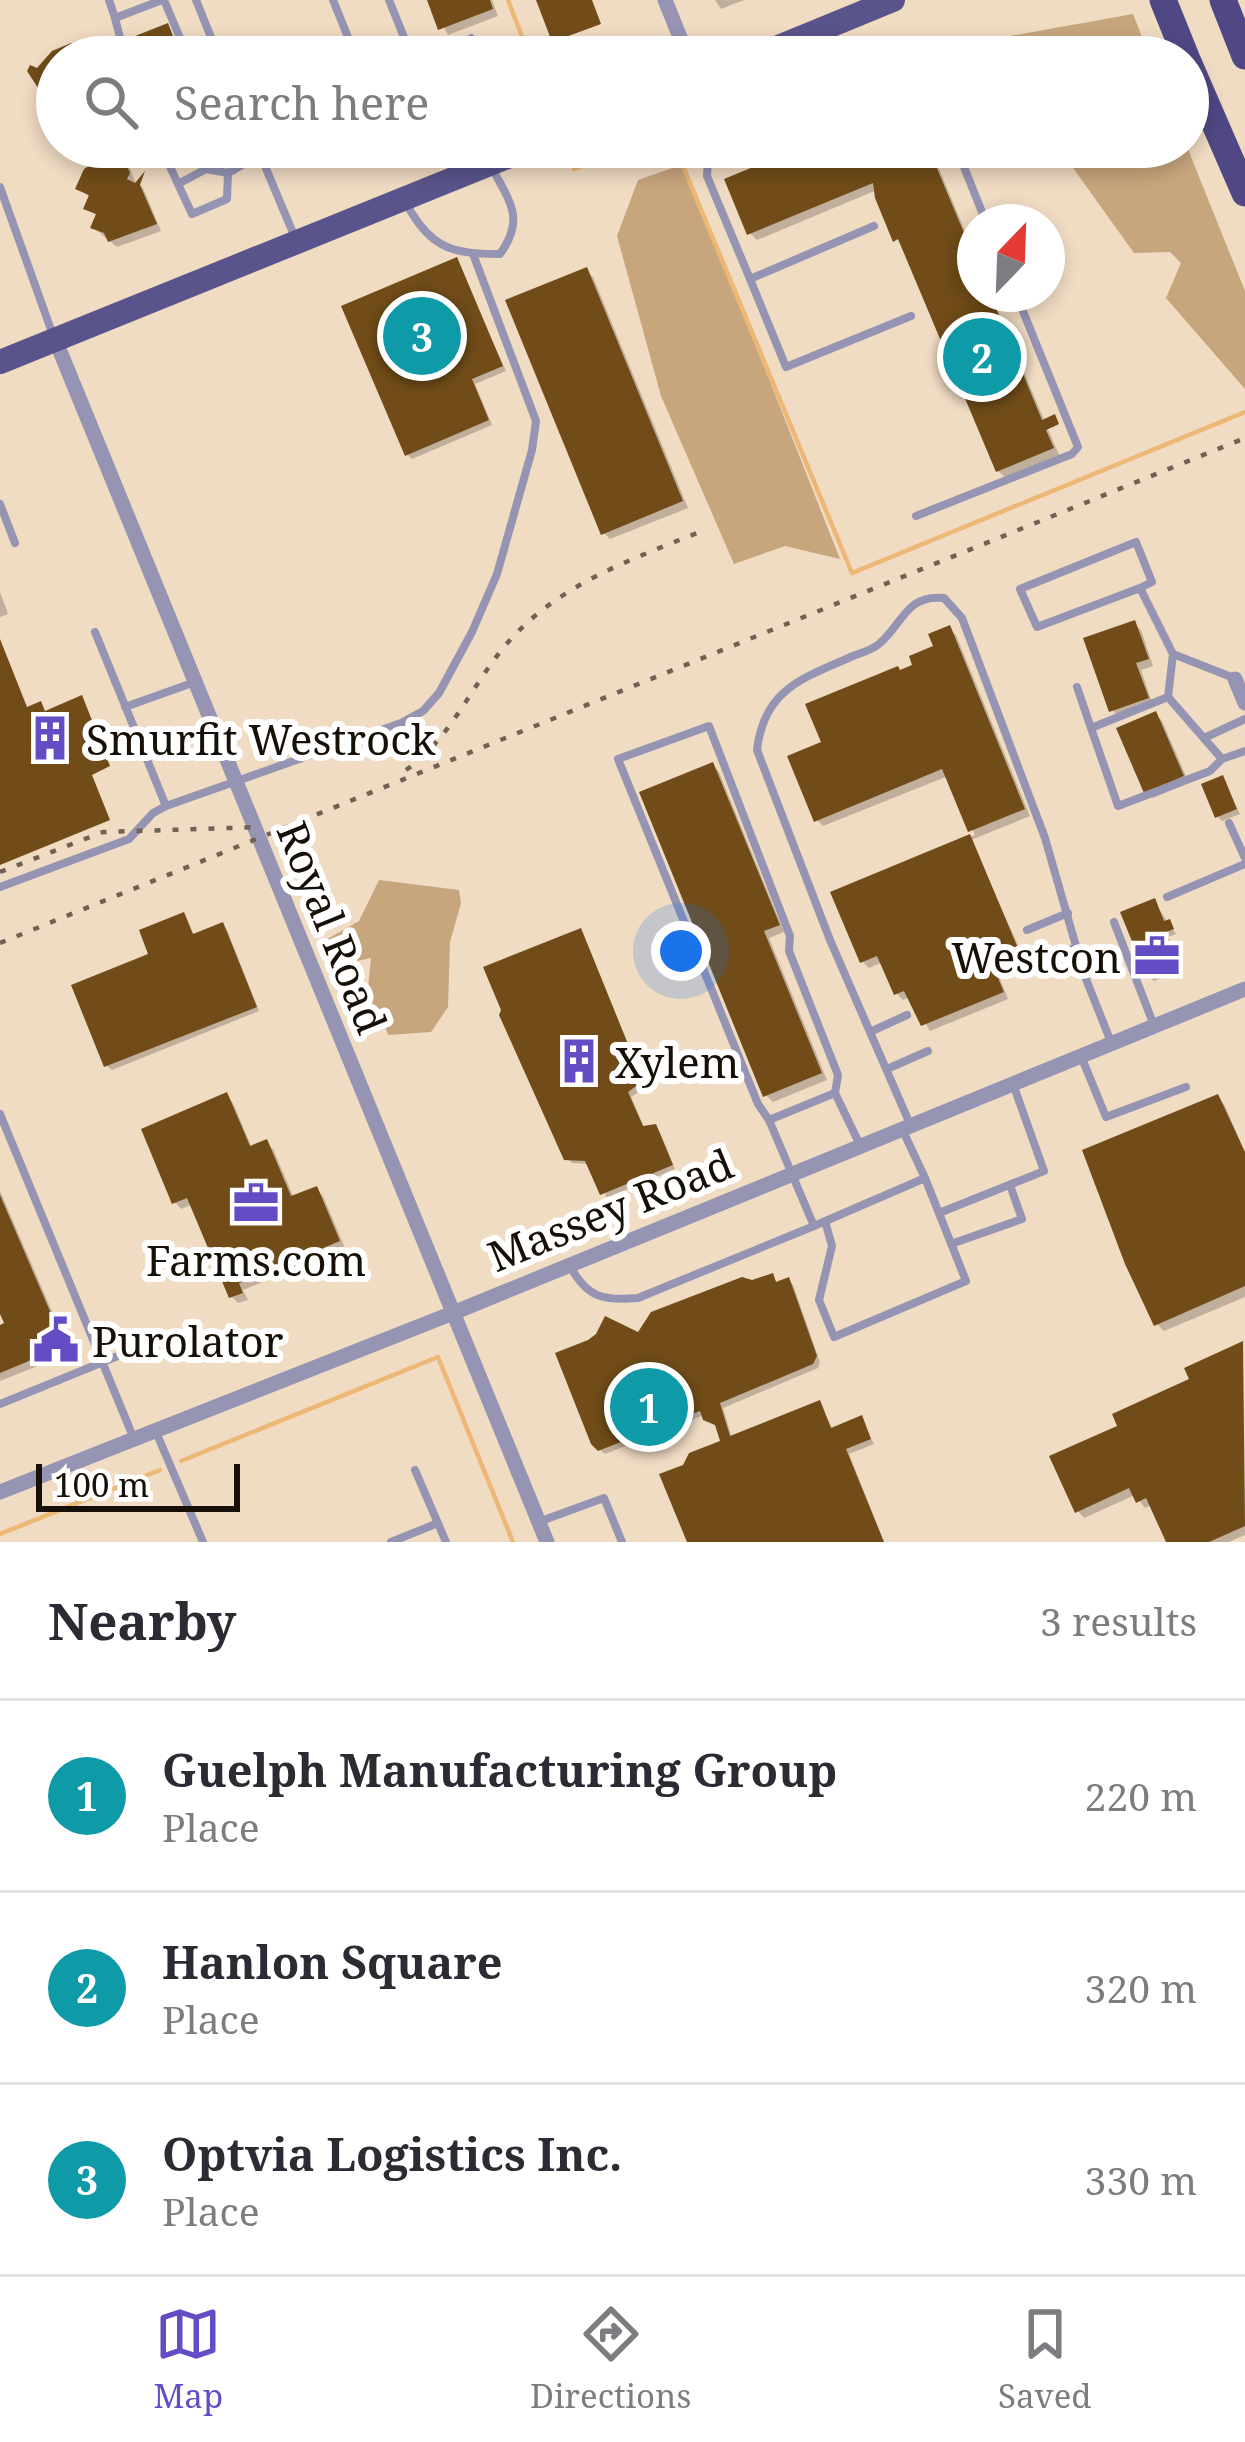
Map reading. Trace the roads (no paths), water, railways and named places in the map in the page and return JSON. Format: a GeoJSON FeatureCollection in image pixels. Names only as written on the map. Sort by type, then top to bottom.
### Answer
{"type":"FeatureCollection","features":[{"type":"Feature","properties":{"kind":"highway"},"geometry":{"type":"LineString","coordinates":[[1223,0],[1245,56]]}},
{"type":"Feature","properties":{"kind":"highway"},"geometry":{"type":"LineString","coordinates":[[1163,2],[1177,36]]}},
{"type":"Feature","properties":{"kind":"highway"},"geometry":{"type":"LineString","coordinates":[[1209,110],[1245,193]]}},
{"type":"Feature","properties":{"kind":"main road"},"geometry":{"type":"LineString","coordinates":[[805,36],[893,0]]}},
{"type":"Feature","properties":{"kind":"main road"},"geometry":{"type":"LineString","coordinates":[[0,362],[480,168]]}},
{"type":"Feature","properties":{"kind":"street"},"geometry":{"type":"LineString","coordinates":[[665,0],[680,36]]}},
{"type":"Feature","properties":{"kind":"street","name":"Royal Road"},"geometry":{"type":"LineString","coordinates":[[55,339],[548,1542]]}},
{"type":"Feature","properties":{"kind":"street"},"geometry":{"type":"LineString","coordinates":[[1235,679],[1245,703]]}},
{"type":"Feature","properties":{"kind":"street","name":"Massey Road"},"geometry":{"type":"LineString","coordinates":[[0,1492],[453,1313],[1111,1042],[1243,996]]}},
{"type":"Feature","properties":{"kind":"lane"},"geometry":{"type":"LineString","coordinates":[[109,0],[120,36]]}},
{"type":"Feature","properties":{"kind":"lane"},"geometry":{"type":"LineString","coordinates":[[116,18],[163,0],[179,36]]}},
{"type":"Feature","properties":{"kind":"lane"},"geometry":{"type":"LineString","coordinates":[[196,0],[211,36]]}},
{"type":"Feature","properties":{"kind":"lane"},"geometry":{"type":"LineString","coordinates":[[333,0],[348,36]]}},
{"type":"Feature","properties":{"kind":"lane"},"geometry":{"type":"LineString","coordinates":[[389,0],[404,36]]}},
{"type":"Feature","properties":{"kind":"lane"},"geometry":{"type":"LineString","coordinates":[[170,168],[192,214],[227,199],[230,168]]}},
{"type":"Feature","properties":{"kind":"lane"},"geometry":{"type":"LineString","coordinates":[[178,184],[206,169],[231,172],[236,168]]}},
{"type":"Feature","properties":{"kind":"lane"},"geometry":{"type":"LineString","coordinates":[[265,168],[296,242]]}},
{"type":"Feature","properties":{"kind":"lane"},"geometry":{"type":"LineString","coordinates":[[461,168],[464,174]]}},
{"type":"Feature","properties":{"kind":"lane"},"geometry":{"type":"LineString","coordinates":[[404,199],[425,237],[473,254],[500,254],[512,238],[516,218],[492,168]]}},
{"type":"Feature","properties":{"kind":"lane"},"geometry":{"type":"LineString","coordinates":[[708,168],[786,367],[910,316]]}},
{"type":"Feature","properties":{"kind":"lane"},"geometry":{"type":"LineString","coordinates":[[964,168],[979,204]]}},
{"type":"Feature","properties":{"kind":"lane"},"geometry":{"type":"LineString","coordinates":[[0,187],[55,339]]}},
{"type":"Feature","properties":{"kind":"lane"},"geometry":{"type":"LineString","coordinates":[[750,279],[874,226]]}},
{"type":"Feature","properties":{"kind":"lane"},"geometry":{"type":"LineString","coordinates":[[0,887],[129,839],[143,821],[166,806],[400,723],[423,711],[439,693],[497,574],[536,422],[473,254]]}},
{"type":"Feature","properties":{"kind":"lane"},"geometry":{"type":"LineString","coordinates":[[916,516],[1077,450],[1023,312]]}},
{"type":"Feature","properties":{"kind":"lane"},"geometry":{"type":"LineString","coordinates":[[0,505],[15,543]]}},
{"type":"Feature","properties":{"kind":"lane"},"geometry":{"type":"LineString","coordinates":[[1136,542],[1152,583],[1140,588],[1037,626],[1020,589],[1136,542]]}},
{"type":"Feature","properties":{"kind":"lane"},"geometry":{"type":"LineString","coordinates":[[1140,588],[1173,653],[1168,698],[1222,759]]}},
{"type":"Feature","properties":{"kind":"lane"},"geometry":{"type":"LineString","coordinates":[[825,1221],[832,1246],[819,1300],[834,1337],[966,1281],[887,1069],[830,940],[758,750],[760,727],[772,702],[800,680],[878,645],[905,608],[928,596],[944,598],[962,618],[1046,838],[1091,998],[1111,1042]]}},
{"type":"Feature","properties":{"kind":"lane"},"geometry":{"type":"LineString","coordinates":[[95,632],[166,806]]}},
{"type":"Feature","properties":{"kind":"lane"},"geometry":{"type":"LineString","coordinates":[[1173,653],[1235,679]]}},
{"type":"Feature","properties":{"kind":"lane"},"geometry":{"type":"LineString","coordinates":[[125,707],[194,682]]}},
{"type":"Feature","properties":{"kind":"lane"},"geometry":{"type":"LineString","coordinates":[[1077,687],[1118,806],[1210,771],[1222,759],[1245,751]]}},
{"type":"Feature","properties":{"kind":"lane"},"geometry":{"type":"LineString","coordinates":[[1091,728],[1168,698]]}},
{"type":"Feature","properties":{"kind":"lane"},"geometry":{"type":"LineString","coordinates":[[1204,739],[1245,718]]}},
{"type":"Feature","properties":{"kind":"lane"},"geometry":{"type":"LineString","coordinates":[[814,1226],[770,1120],[758,1104],[619,759],[710,726],[838,1075],[835,1093],[860,1145]]}},
{"type":"Feature","properties":{"kind":"lane"},"geometry":{"type":"LineString","coordinates":[[1167,897],[1245,861],[1229,823]]}},
{"type":"Feature","properties":{"kind":"lane"},"geometry":{"type":"LineString","coordinates":[[1027,930],[1069,913]]}},
{"type":"Feature","properties":{"kind":"lane"},"geometry":{"type":"LineString","coordinates":[[1114,922],[1154,1025]]}},
{"type":"Feature","properties":{"kind":"lane"},"geometry":{"type":"LineString","coordinates":[[1039,963],[1078,947]]}},
{"type":"Feature","properties":{"kind":"lane"},"geometry":{"type":"LineString","coordinates":[[872,1031],[907,1015]]}},
{"type":"Feature","properties":{"kind":"lane"},"geometry":{"type":"LineString","coordinates":[[887,1069],[928,1051]]}},
{"type":"Feature","properties":{"kind":"lane"},"geometry":{"type":"LineString","coordinates":[[1080,1055],[1106,1117],[1186,1087]]}},
{"type":"Feature","properties":{"kind":"lane"},"geometry":{"type":"LineString","coordinates":[[939,1213],[1044,1171],[1012,1083]]}},
{"type":"Feature","properties":{"kind":"lane"},"geometry":{"type":"LineString","coordinates":[[770,1120],[835,1093]]}},
{"type":"Feature","properties":{"kind":"lane"},"geometry":{"type":"LineString","coordinates":[[0,1114],[134,1439]]}},
{"type":"Feature","properties":{"kind":"lane"},"geometry":{"type":"LineString","coordinates":[[569,1265],[581,1286],[594,1296],[638,1298],[925,1178]]}},
{"type":"Feature","properties":{"kind":"lane"},"geometry":{"type":"LineString","coordinates":[[952,1244],[1022,1220],[1010,1184]]}},
{"type":"Feature","properties":{"kind":"lane"},"geometry":{"type":"LineString","coordinates":[[0,1404],[136,1349]]}},
{"type":"Feature","properties":{"kind":"lane"},"geometry":{"type":"LineString","coordinates":[[155,1431],[201,1541]]}},
{"type":"Feature","properties":{"kind":"lane"},"geometry":{"type":"LineString","coordinates":[[415,1470],[446,1542]]}},
{"type":"Feature","properties":{"kind":"lane"},"geometry":{"type":"LineString","coordinates":[[539,1521],[604,1498],[622,1542]]}},
{"type":"Feature","properties":{"kind":"lane"},"geometry":{"type":"LineString","coordinates":[[391,1542],[438,1523]]}},
{"type":"Feature","properties":{"kind":"waterway"},"geometry":{"type":"LineString","coordinates":[[508,0],[522,36]]}},
{"type":"Feature","properties":{"kind":"waterway"},"geometry":{"type":"LineString","coordinates":[[684,168],[852,573],[1245,412]]}},
{"type":"Feature","properties":{"kind":"waterway"},"geometry":{"type":"LineString","coordinates":[[181,1461],[438,1357],[513,1542]]}},
{"type":"Feature","properties":{"kind":"waterway"},"geometry":{"type":"LineString","coordinates":[[0,1534],[160,1470]]}},
{"type":"Feature","properties":{"kind":"railway"},"geometry":{"type":"LineString","coordinates":[[0,943],[1245,438]]}},
{"type":"Feature","properties":{"kind":"railway"},"geometry":{"type":"LineString","coordinates":[[406,770],[437,742],[497,656],[530,620],[599,575],[702,531]]}},
{"type":"Feature","properties":{"kind":"railway"},"geometry":{"type":"LineString","coordinates":[[0,872],[103,832],[262,827]]}},
{"type":"Feature","properties":{"kind":"place","name":"Optvia Logistics Inc."},"geometry":{"type":"Point","coordinates":[422,336]}},
{"type":"Feature","properties":{"kind":"place","name":"Hanlon Square"},"geometry":{"type":"Point","coordinates":[982,357]}},
{"type":"Feature","properties":{"kind":"place","name":"Smurfit Westrock"},"geometry":{"type":"Point","coordinates":[50,738]}},
{"type":"Feature","properties":{"kind":"place","name":"Westcon"},"geometry":{"type":"Point","coordinates":[1157,956]}},
{"type":"Feature","properties":{"kind":"place","name":"Xylem"},"geometry":{"type":"Point","coordinates":[579,1061]}},
{"type":"Feature","properties":{"kind":"place","name":"Farms.com"},"geometry":{"type":"Point","coordinates":[256,1203]}},
{"type":"Feature","properties":{"kind":"place","name":"Purolator"},"geometry":{"type":"Point","coordinates":[56,1340]}},
{"type":"Feature","properties":{"kind":"place","name":"Guelph Manufacturing Group"},"geometry":{"type":"Point","coordinates":[649,1407]}}]}
